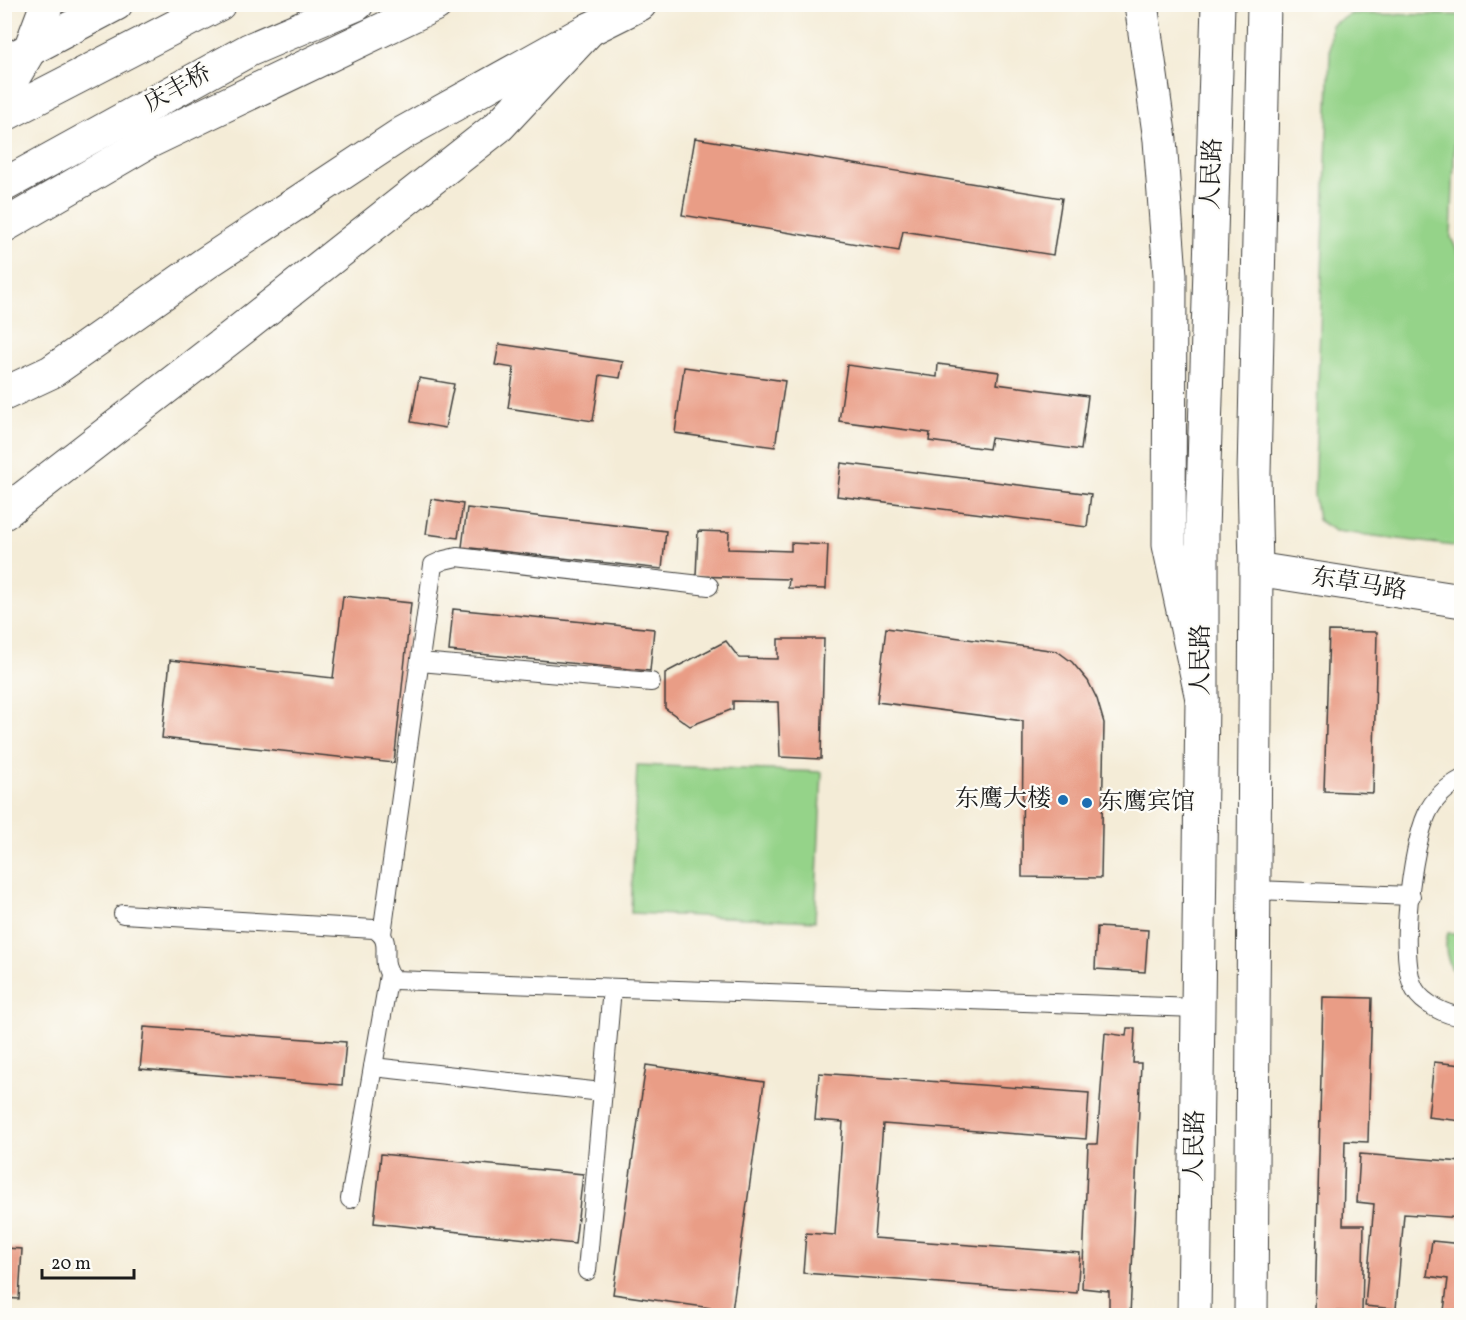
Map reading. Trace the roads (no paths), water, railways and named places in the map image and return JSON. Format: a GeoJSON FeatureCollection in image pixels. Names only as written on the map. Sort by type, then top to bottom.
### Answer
{"type":"FeatureCollection","features":[{"type":"Feature","properties":{"kind":"main road"},"geometry":{"type":"LineString","coordinates":[[4,93],[17,56],[47,4]]}},
{"type":"Feature","properties":{"kind":"main road"},"geometry":{"type":"LineString","coordinates":[[17,56],[116,4]]}},
{"type":"Feature","properties":{"kind":"main road"},"geometry":{"type":"LineString","coordinates":[[4,115],[219,4]]}},
{"type":"Feature","properties":{"kind":"main road","name":"庆丰桥"},"geometry":{"type":"LineString","coordinates":[[4,185],[249,50],[357,4]]}},
{"type":"Feature","properties":{"kind":"main road"},"geometry":{"type":"LineString","coordinates":[[4,226],[148,141],[436,4]]}},
{"type":"Feature","properties":{"kind":"main road"},"geometry":{"type":"LineString","coordinates":[[4,394],[51,372],[206,264],[403,133],[590,29],[640,4]]}},
{"type":"Feature","properties":{"kind":"main road"},"geometry":{"type":"LineString","coordinates":[[1141,4],[1160,140],[1170,275],[1169,545],[1202,699]]}},
{"type":"Feature","properties":{"kind":"main road","name":"人民路"},"geometry":{"type":"LineString","coordinates":[[1194,1316],[1202,531],[1218,4]]}},
{"type":"Feature","properties":{"kind":"main road","name":"人民路"},"geometry":{"type":"LineString","coordinates":[[1251,1316],[1256,569],[1254,474],[1264,4]]}},
{"type":"Feature","properties":{"kind":"main road"},"geometry":{"type":"LineString","coordinates":[[4,513],[499,126],[590,29]]}},
{"type":"Feature","properties":{"kind":"main road"},"geometry":{"type":"LineString","coordinates":[[4,240],[36,207]]}},
{"type":"Feature","properties":{"kind":"main road","name":"东草马路"},"geometry":{"type":"LineString","coordinates":[[1256,569],[1461,601]]}},
{"type":"Feature","properties":{"kind":"lane"},"geometry":{"type":"LineString","coordinates":[[382,934],[434,565],[458,557],[709,586]]}},
{"type":"Feature","properties":{"kind":"lane"},"geometry":{"type":"LineString","coordinates":[[420,662],[651,682]]}},
{"type":"Feature","properties":{"kind":"lane"},"geometry":{"type":"LineString","coordinates":[[1461,779],[1450,785],[1437,798],[1427,814],[1416,854],[1406,934],[1409,975],[1415,992],[1434,1007],[1461,1017]]}},
{"type":"Feature","properties":{"kind":"lane"},"geometry":{"type":"LineString","coordinates":[[1254,890],[1411,896]]}},
{"type":"Feature","properties":{"kind":"lane"},"geometry":{"type":"LineString","coordinates":[[123,914],[374,929],[386,939],[384,960],[389,975],[394,980],[1197,1008]]}},
{"type":"Feature","properties":{"kind":"lane"},"geometry":{"type":"LineString","coordinates":[[350,1199],[389,975]]}},
{"type":"Feature","properties":{"kind":"lane"},"geometry":{"type":"LineString","coordinates":[[587,1271],[612,988]]}},
{"type":"Feature","properties":{"kind":"lane"},"geometry":{"type":"LineString","coordinates":[[373,1067],[602,1092]]}},
{"type":"Feature","properties":{"kind":"place","name":"东鹰大楼"},"geometry":{"type":"Point","coordinates":[1063,800]}},
{"type":"Feature","properties":{"kind":"place","name":"东鹰宾馆"},"geometry":{"type":"Point","coordinates":[1087,803]}}]}
